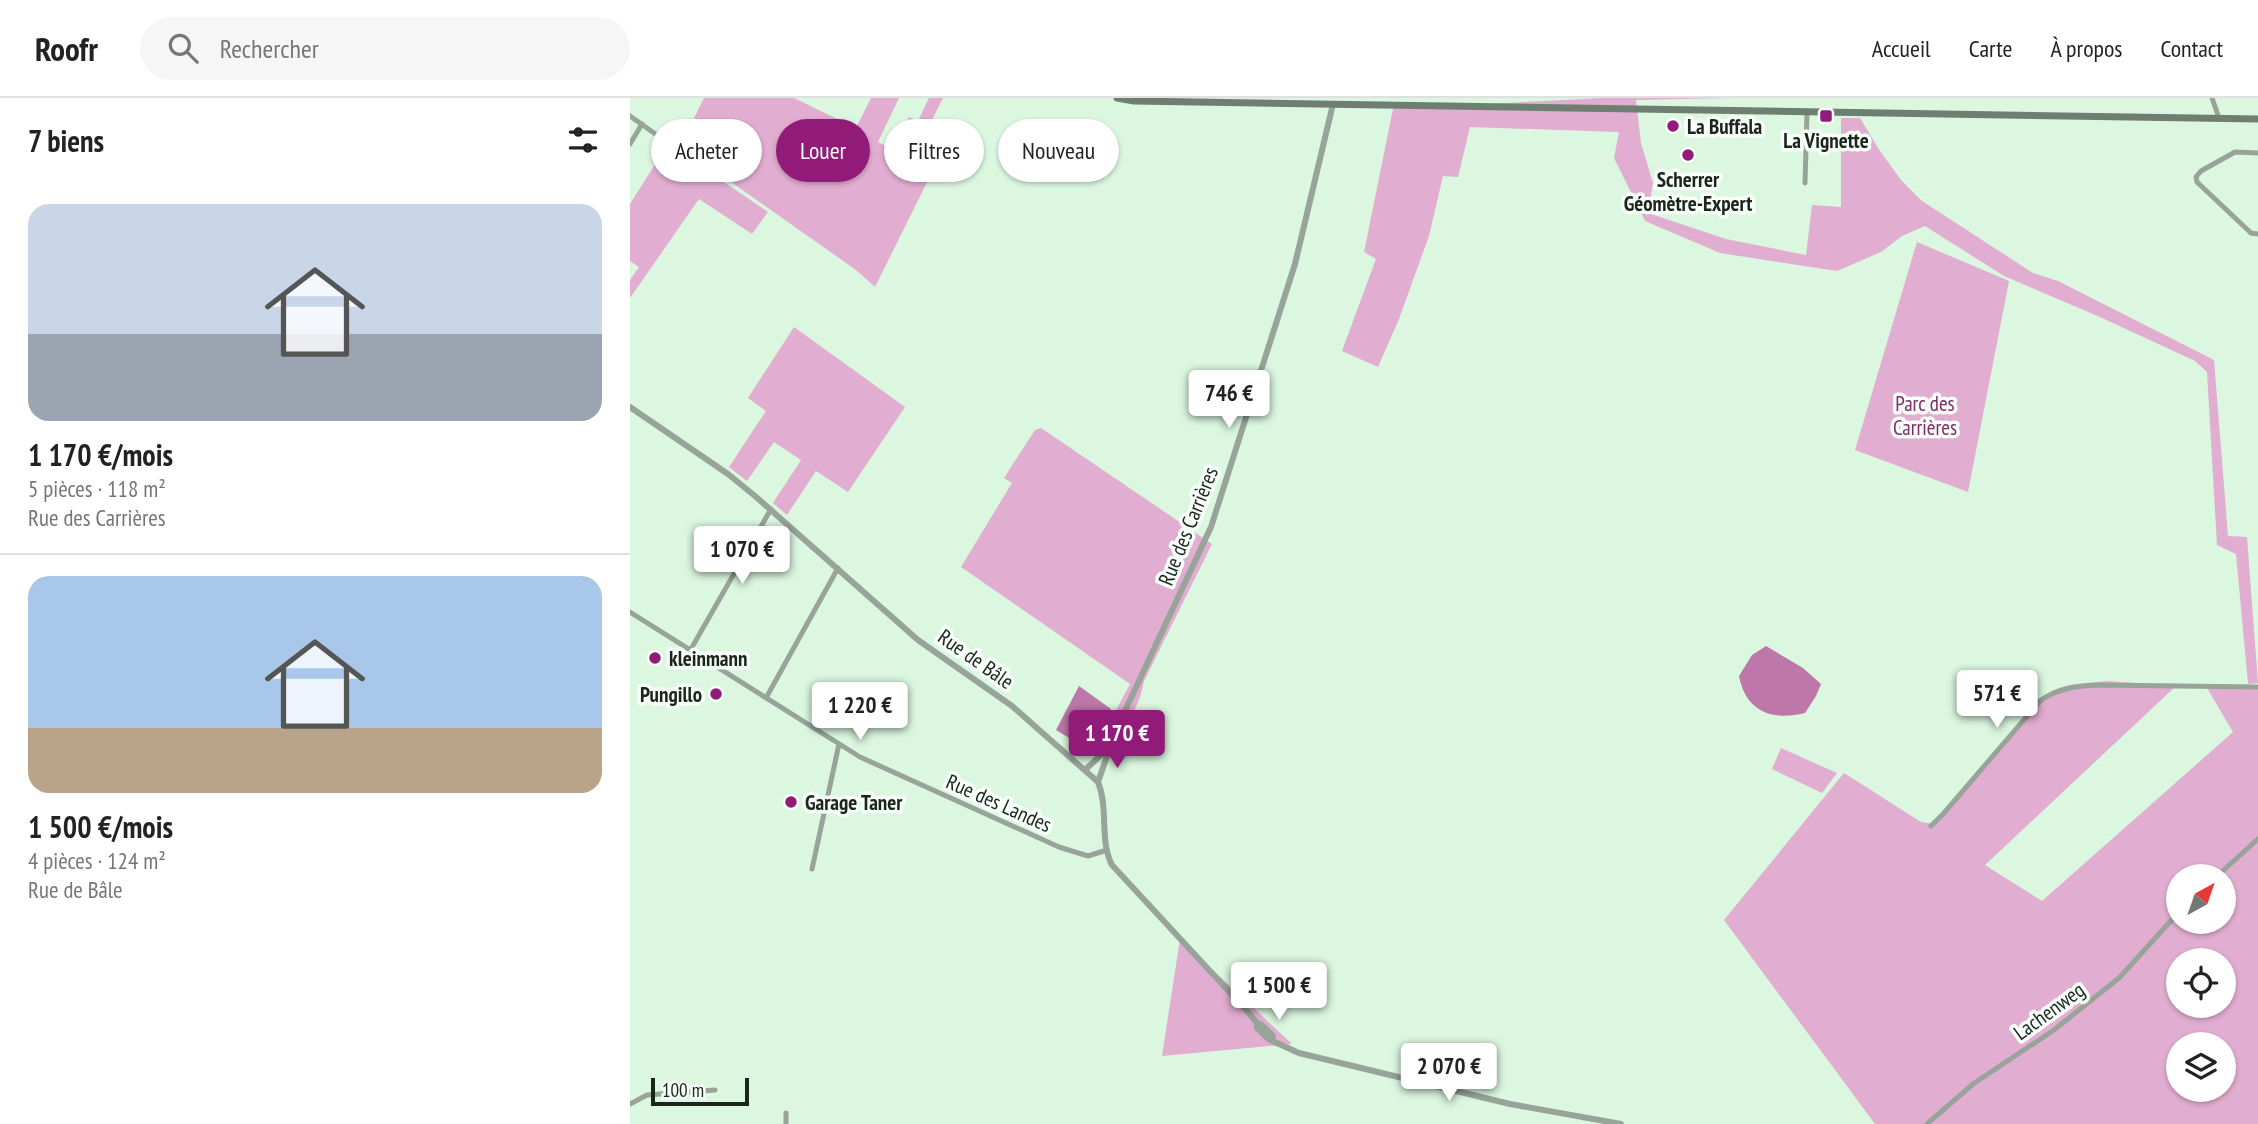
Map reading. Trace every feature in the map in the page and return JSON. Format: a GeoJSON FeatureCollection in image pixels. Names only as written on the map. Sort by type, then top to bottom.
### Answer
{"type":"FeatureCollection","features":[{"type":"Feature","properties":{"kind":"main road"},"geometry":{"type":"LineString","coordinates":[[1117,98],[1134,101],[2258,119]]}},
{"type":"Feature","properties":{"kind":"street"},"geometry":{"type":"LineString","coordinates":[[2212,98],[2218,118]]}},
{"type":"Feature","properties":{"kind":"street","name":"Rue des Carrières"},"geometry":{"type":"LineString","coordinates":[[1098,782],[1104,769],[1107,749],[1211,527],[1295,264],[1333,104]]}},
{"type":"Feature","properties":{"kind":"street"},"geometry":{"type":"LineString","coordinates":[[1805,183],[1807,112]]}},
{"type":"Feature","properties":{"kind":"street"},"geometry":{"type":"LineString","coordinates":[[630,116],[651,131]]}},
{"type":"Feature","properties":{"kind":"street"},"geometry":{"type":"LineString","coordinates":[[630,144],[642,124]]}},
{"type":"Feature","properties":{"kind":"street"},"geometry":{"type":"LineString","coordinates":[[2258,153],[2235,152],[2201,171],[2196,177],[2197,182],[2251,233],[2258,234]]}},
{"type":"Feature","properties":{"kind":"street","name":"Rue de Bâle"},"geometry":{"type":"LineString","coordinates":[[630,407],[728,474],[919,640],[1012,706],[1098,782]]}},
{"type":"Feature","properties":{"kind":"street"},"geometry":{"type":"LineString","coordinates":[[691,649],[771,509]]}},
{"type":"Feature","properties":{"kind":"street"},"geometry":{"type":"LineString","coordinates":[[766,698],[838,568]]}},
{"type":"Feature","properties":{"kind":"street","name":"Rue des Landes"},"geometry":{"type":"LineString","coordinates":[[630,612],[868,761],[1059,847],[1088,856],[1107,850]]}},
{"type":"Feature","properties":{"kind":"street"},"geometry":{"type":"LineString","coordinates":[[1931,826],[2040,701],[2057,691],[2099,685],[2258,687]]}},
{"type":"Feature","properties":{"kind":"street"},"geometry":{"type":"LineString","coordinates":[[812,869],[839,744]]}},
{"type":"Feature","properties":{"kind":"street","name":"Rue des Carrières"},"geometry":{"type":"LineString","coordinates":[[1085,770],[1107,749]]}},
{"type":"Feature","properties":{"kind":"street"},"geometry":{"type":"LineString","coordinates":[[1098,782],[1102,794],[1108,858],[1120,876],[1257,1023],[1257,1028],[1268,1039],[1299,1053],[1414,1081],[1510,1104],[1621,1124]]}},
{"type":"Feature","properties":{"kind":"street"},"geometry":{"type":"LineString","coordinates":[[2230,864],[2258,839]]}},
{"type":"Feature","properties":{"kind":"street","name":"Lachenweg"},"geometry":{"type":"LineString","coordinates":[[1927,1124],[1973,1084],[2054,1030],[2119,978],[2166,926]]}},
{"type":"Feature","properties":{"kind":"street"},"geometry":{"type":"LineString","coordinates":[[630,1104],[647,1095],[715,1090]]}},
{"type":"Feature","properties":{"kind":"street"},"geometry":{"type":"LineString","coordinates":[[786,1113],[786,1124]]}},
{"type":"Feature","properties":{"kind":"green space"},"geometry":{"type":"Polygon","coordinates":[[[704,98],[794,98],[837,119],[776,119],[776,182],[870,182],[870,119],[860,119],[871,98],[899,98],[889,119],[884,119],[884,129],[878,142],[884,145],[884,182],[927,182],[875,287],[856,270],[731,182],[762,182],[762,119],[694,119],[704,98]]]}},
{"type":"Feature","properties":{"kind":"green space"},"geometry":{"type":"Polygon","coordinates":[[[929,98],[943,98],[932,119],[919,119],[929,98]]]}},
{"type":"Feature","properties":{"kind":"green space"},"geometry":{"type":"Polygon","coordinates":[[[1602,98],[1733,98],[1636,100],[1641,143],[1653,183],[1648,213],[1726,239],[1806,255],[1812,205],[1841,207],[1841,118],[1860,118],[1901,180],[1922,201],[2033,273],[2058,281],[2214,360],[2228,536],[2247,537],[2258,683],[2248,684],[2236,554],[2217,545],[2207,372],[2195,361],[2004,276],[1925,226],[1902,236],[1881,252],[1837,271],[1720,253],[1645,221],[1614,158],[1619,132],[1470,127],[1458,177],[1443,176],[1429,236],[1399,319],[1378,367],[1342,351],[1376,259],[1364,252],[1393,109],[1602,98]]]}},
{"type":"Feature","properties":{"kind":"green space"},"geometry":{"type":"Polygon","coordinates":[[[651,171],[651,182],[724,182],[768,212],[752,234],[699,199],[630,298],[630,280],[639,267],[630,261],[630,204],[651,171]]]}},
{"type":"Feature","properties":{"kind":"green space","name":"Parc des Carrières"},"geometry":{"type":"Polygon","coordinates":[[[1917,242],[2009,281],[1968,492],[1855,450],[1917,242]]]}},
{"type":"Feature","properties":{"kind":"green space"},"geometry":{"type":"Polygon","coordinates":[[[794,327],[905,407],[848,492],[816,471],[787,515],[773,503],[801,460],[774,442],[747,481],[729,467],[766,411],[748,398],[794,327]]]}},
{"type":"Feature","properties":{"kind":"green space"},"geometry":{"type":"Polygon","coordinates":[[[1041,428],[1212,544],[1144,681],[1134,711],[1124,723],[1110,732],[1112,718],[1130,684],[961,567],[1012,483],[1004,478],[1035,430],[1041,428]]]}},
{"type":"Feature","properties":{"kind":"green space"},"geometry":{"type":"Polygon","coordinates":[[[2107,681],[2176,686],[1985,865],[2042,901],[2233,732],[2207,688],[2258,687],[2258,1124],[1875,1124],[1724,920],[1844,773],[1921,822],[1934,824],[2035,705],[2052,691],[2071,685],[2107,681]]]}},
{"type":"Feature","properties":{"kind":"green space"},"geometry":{"type":"Polygon","coordinates":[[[1781,748],[1837,773],[1822,793],[1772,769],[1781,748]]]}},
{"type":"Feature","properties":{"kind":"green space"},"geometry":{"type":"Polygon","coordinates":[[[1180,939],[1292,1044],[1162,1056],[1180,939]]]}},
{"type":"Feature","properties":{"kind":"shaded area"},"geometry":{"type":"Polygon","coordinates":[[[1766,646],[1803,668],[1821,684],[1805,713],[1782,716],[1762,711],[1754,706],[1742,688],[1739,676],[1752,655],[1766,646]]]}},
{"type":"Feature","properties":{"kind":"shaded area"},"geometry":{"type":"Polygon","coordinates":[[[1079,686],[1111,709],[1089,750],[1056,730],[1079,686]]]}},
{"type":"Feature","properties":{"kind":"place","name":"La Vignette"},"geometry":{"type":"Point","coordinates":[1826,116]}},
{"type":"Feature","properties":{"kind":"place","name":"La Buffala"},"geometry":{"type":"Point","coordinates":[1673,126]}},
{"type":"Feature","properties":{"kind":"place","name":"Scherrer Géomètre-Expert"},"geometry":{"type":"Point","coordinates":[1688,155]}},
{"type":"Feature","properties":{"kind":"place","name":"kleinmann"},"geometry":{"type":"Point","coordinates":[655,658]}},
{"type":"Feature","properties":{"kind":"place","name":"Pungillo"},"geometry":{"type":"Point","coordinates":[716,694]}},
{"type":"Feature","properties":{"kind":"place","name":"Garage Taner"},"geometry":{"type":"Point","coordinates":[791,802]}}]}
